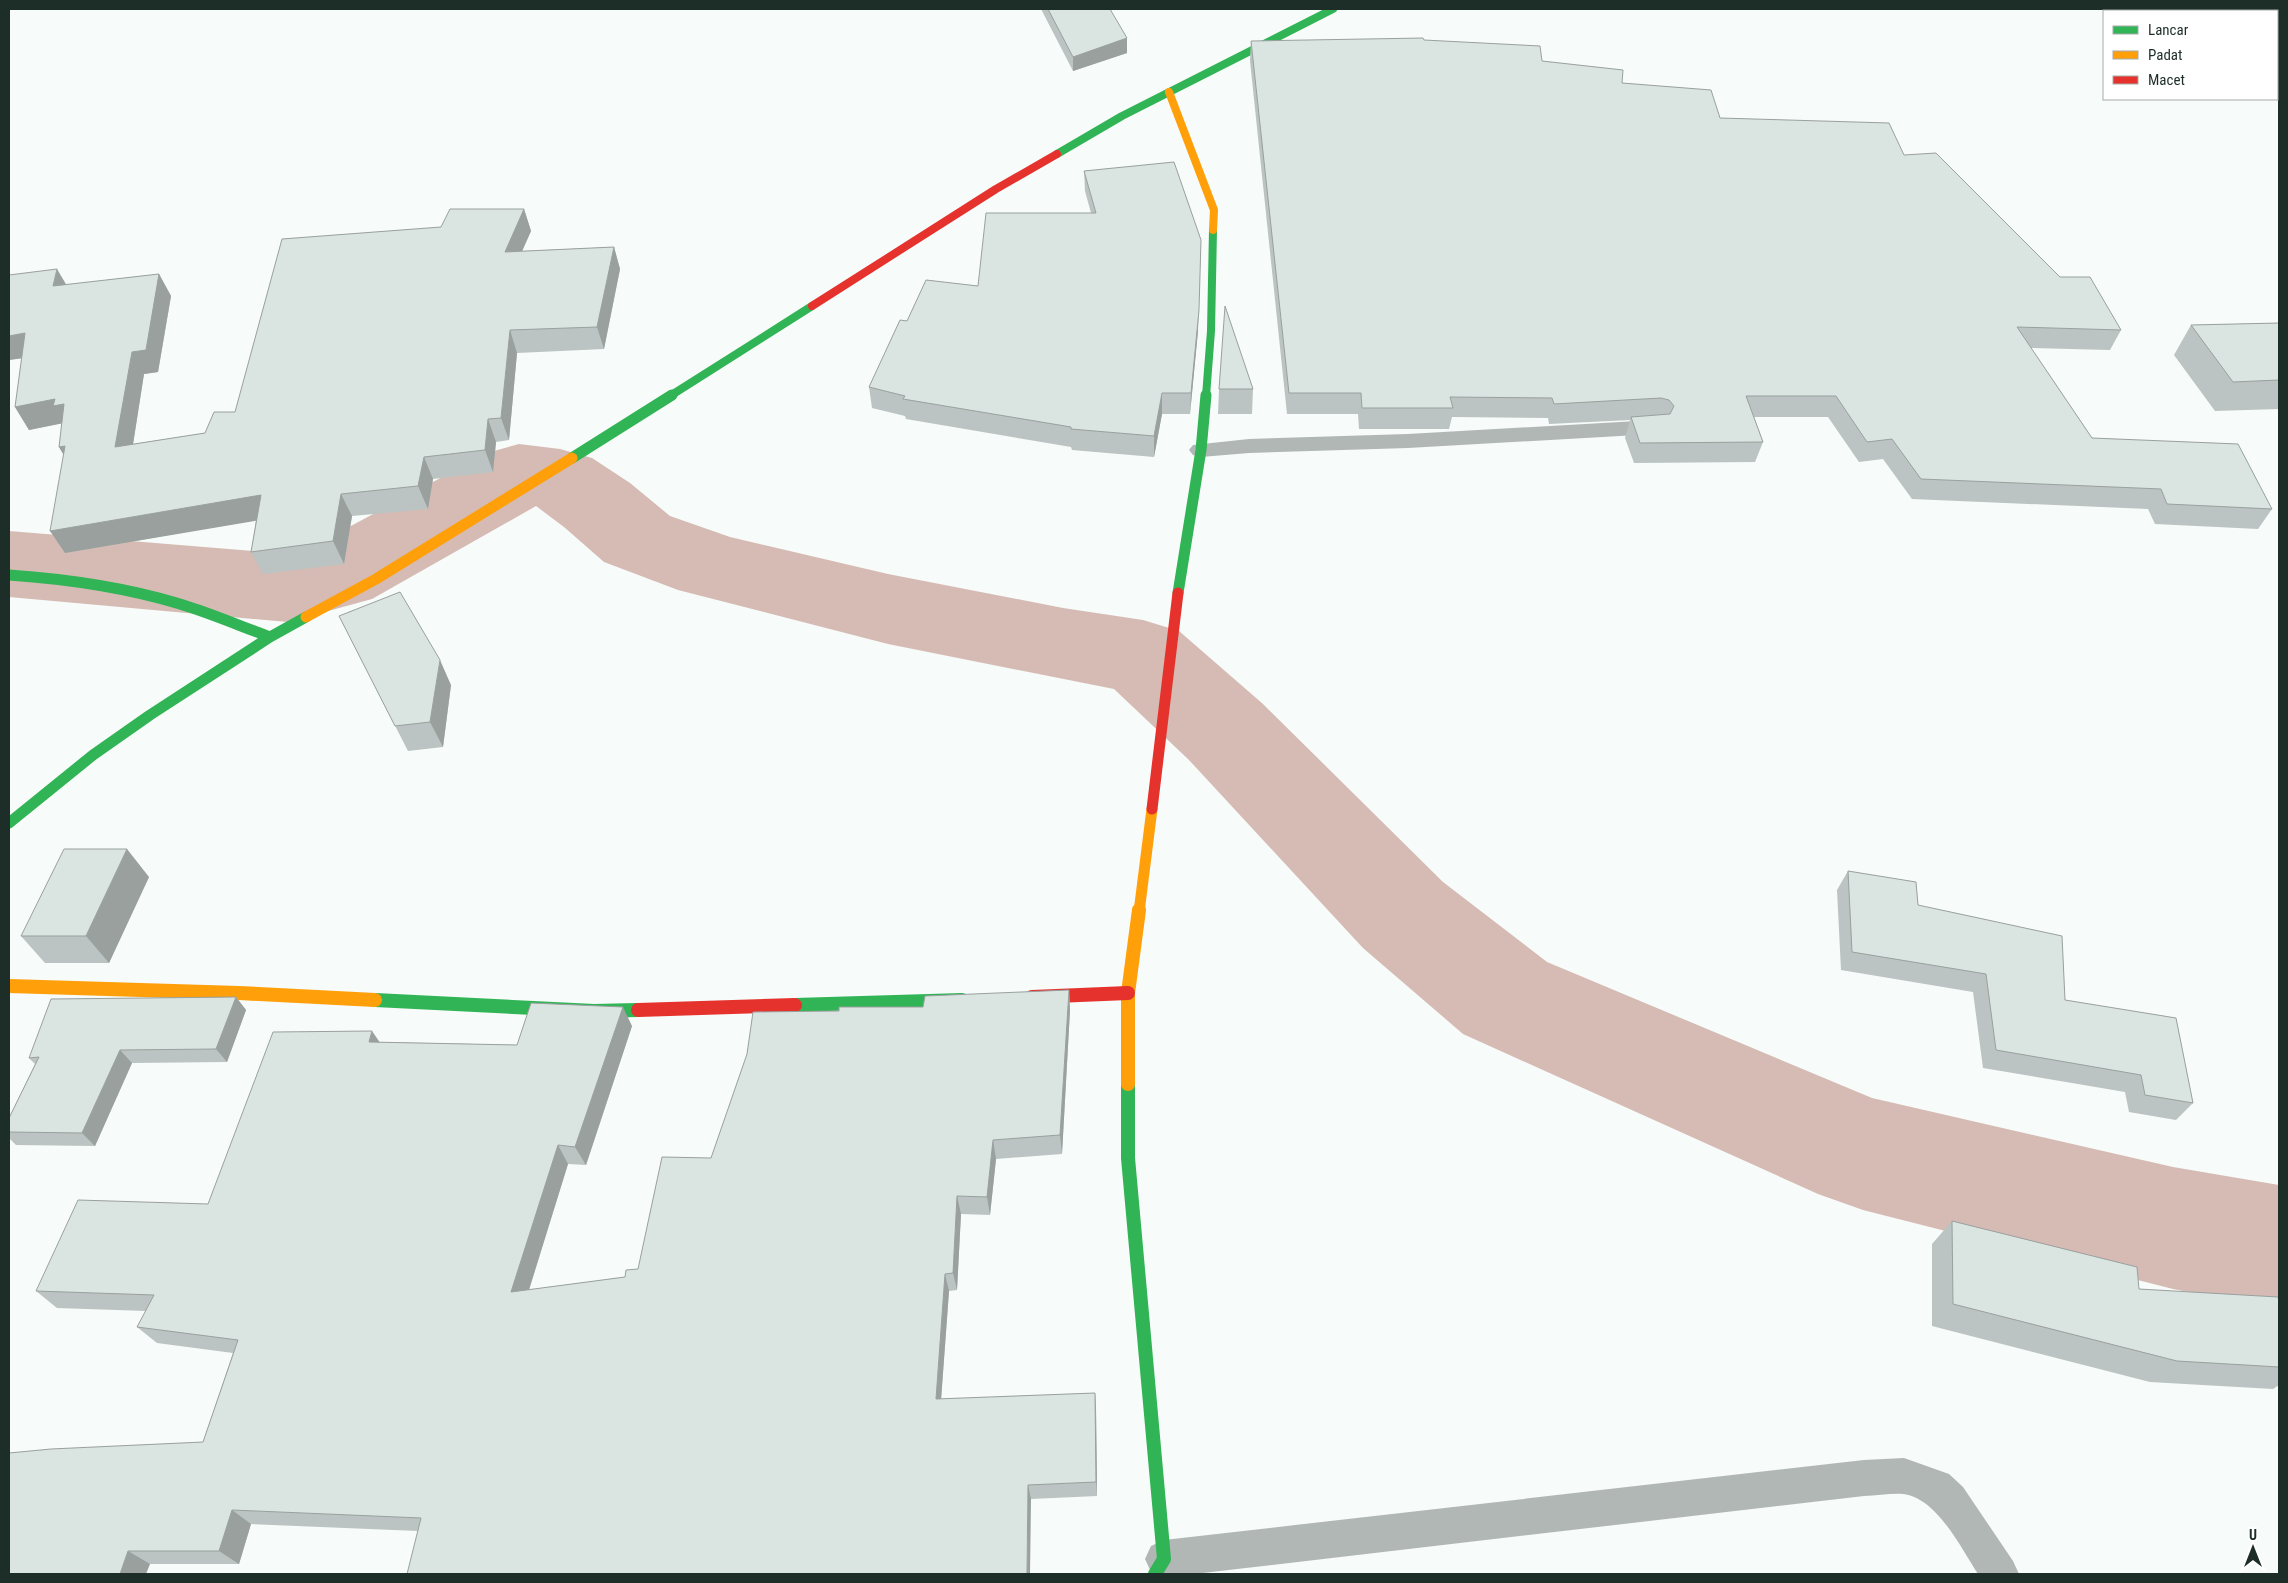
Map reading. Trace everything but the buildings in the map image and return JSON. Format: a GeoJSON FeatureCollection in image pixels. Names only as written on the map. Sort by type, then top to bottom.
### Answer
{"type":"FeatureCollection","features":[{"type":"Feature","properties":{"kind":"street"},"geometry":{"type":"LineString","coordinates":[[9,823],[110,743],[270,637],[376,579],[996,189],[1122,116],[1333,9]]}},
{"type":"Feature","properties":{"kind":"street"},"geometry":{"type":"LineString","coordinates":[[1170,92],[1214,210],[1211,331],[1201,450],[1170,647],[1163,727],[1128,992],[1128,1158],[1160,1567],[1864,1478],[1904,1476],[1936,1487],[1950,1500],[2000,1574]]}},
{"type":"Feature","properties":{"kind":"street"},"geometry":{"type":"LineString","coordinates":[[1201,450],[1249,446],[1408,441],[1655,427]]}},
{"type":"Feature","properties":{"kind":"street"},"geometry":{"type":"LineString","coordinates":[[9,575],[76,581],[131,590],[182,605],[270,637]]}},
{"type":"Feature","properties":{"kind":"street"},"geometry":{"type":"LineString","coordinates":[[9,986],[239,994],[594,1011],[972,999]]}},
{"type":"Feature","properties":{"kind":"street"},"geometry":{"type":"LineString","coordinates":[[1021,997],[1128,992]]}},
{"type":"Feature","properties":{"kind":"waterway"},"geometry":{"type":"LineString","coordinates":[[9,564],[288,588],[338,575],[519,474],[560,479],[597,505],[637,539],[712,566],[888,609],[1063,644],[1143,657],[1226,732],[1403,915],[1505,998],[1863,1153],[2173,1228],[2279,1247]]}},
{"type":"Feature","properties":{"kind":"traffic: fast"},"geometry":{"type":"LineString","coordinates":[[1057,154],[1122,116],[1333,9]]}},
{"type":"Feature","properties":{"kind":"traffic: fast"},"geometry":{"type":"LineString","coordinates":[[1178,593],[1201,450],[1211,331],[1213,230]]}},
{"type":"Feature","properties":{"kind":"traffic: fast"},"geometry":{"type":"LineString","coordinates":[[572,458],[812,306]]}},
{"type":"Feature","properties":{"kind":"traffic: fast"},"geometry":{"type":"LineString","coordinates":[[9,575],[52,578],[117,588],[191,608],[270,637]]}},
{"type":"Feature","properties":{"kind":"traffic: fast"},"geometry":{"type":"LineString","coordinates":[[9,823],[93,755],[150,715],[270,637],[306,617]]}},
{"type":"Feature","properties":{"kind":"traffic: fast"},"geometry":{"type":"LineString","coordinates":[[375,1000],[594,1011],[638,1010]]}},
{"type":"Feature","properties":{"kind":"traffic: fast"},"geometry":{"type":"LineString","coordinates":[[795,1005],[962,1000]]}},
{"type":"Feature","properties":{"kind":"traffic: fast"},"geometry":{"type":"LineString","coordinates":[[1128,1084],[1128,1158],[1164,1559],[1155,1574]]}},
{"type":"Feature","properties":{"kind":"traffic: slow"},"geometry":{"type":"LineString","coordinates":[[1169,92],[1214,210],[1213,230]]}},
{"type":"Feature","properties":{"kind":"traffic: slow"},"geometry":{"type":"LineString","coordinates":[[306,617],[376,579],[572,458]]}},
{"type":"Feature","properties":{"kind":"traffic: slow"},"geometry":{"type":"LineString","coordinates":[[1128,1084],[1128,993],[1152,809]]}},
{"type":"Feature","properties":{"kind":"traffic: slow"},"geometry":{"type":"LineString","coordinates":[[9,986],[239,993],[375,1000]]}},
{"type":"Feature","properties":{"kind":"traffic: jam"},"geometry":{"type":"LineString","coordinates":[[812,306],[996,189],[1057,154]]}},
{"type":"Feature","properties":{"kind":"traffic: jam"},"geometry":{"type":"LineString","coordinates":[[1152,809],[1178,593]]}},
{"type":"Feature","properties":{"kind":"traffic: jam"},"geometry":{"type":"LineString","coordinates":[[1032,997],[1128,993]]}},
{"type":"Feature","properties":{"kind":"traffic: jam"},"geometry":{"type":"LineString","coordinates":[[638,1010],[795,1005]]}}]}
